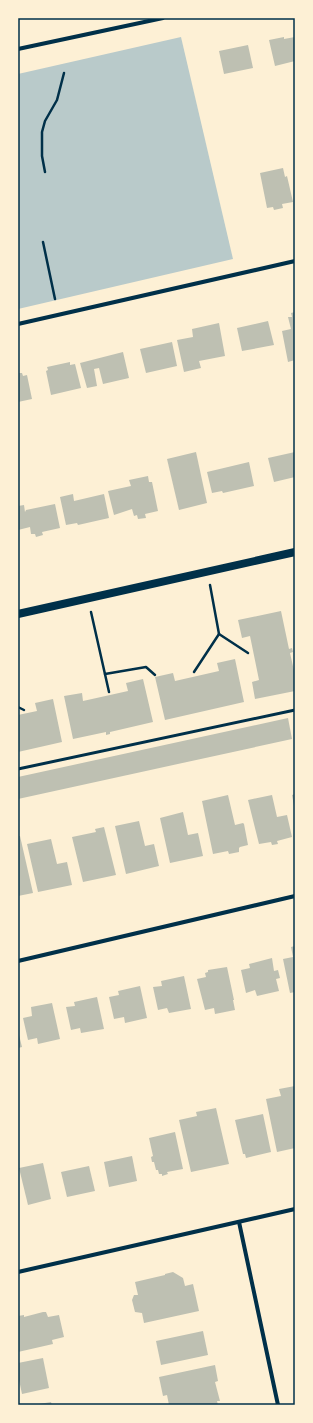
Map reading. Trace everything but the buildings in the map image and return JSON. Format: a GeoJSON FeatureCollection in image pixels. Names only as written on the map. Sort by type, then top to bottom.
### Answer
{"type":"FeatureCollection","features":[{"type":"Feature","properties":{"kind":"main road"},"geometry":{"type":"LineString","coordinates":[[18,614],[295,552]]}},
{"type":"Feature","properties":{"kind":"street"},"geometry":{"type":"LineString","coordinates":[[18,49],[163,18]]}},
{"type":"Feature","properties":{"kind":"street"},"geometry":{"type":"LineString","coordinates":[[18,324],[295,261]]}},
{"type":"Feature","properties":{"kind":"street"},"geometry":{"type":"LineString","coordinates":[[18,961],[295,896]]}},
{"type":"Feature","properties":{"kind":"street"},"geometry":{"type":"LineString","coordinates":[[18,1272],[295,1209]]}},
{"type":"Feature","properties":{"kind":"street"},"geometry":{"type":"LineString","coordinates":[[239,1222],[278,1405]]}},
{"type":"Feature","properties":{"kind":"lane"},"geometry":{"type":"LineString","coordinates":[[18,769],[295,710]]}},
{"type":"Feature","properties":{"kind":"path"},"geometry":{"type":"LineString","coordinates":[[45,172],[42,156],[42,132],[45,121],[57,100],[64,73]]}},
{"type":"Feature","properties":{"kind":"path"},"geometry":{"type":"LineString","coordinates":[[44,242],[55,299]]}},
{"type":"Feature","properties":{"kind":"path"},"geometry":{"type":"LineString","coordinates":[[207,572],[220,634],[248,653]]}},
{"type":"Feature","properties":{"kind":"path"},"geometry":{"type":"LineString","coordinates":[[88,598],[109,692]]}},
{"type":"Feature","properties":{"kind":"path"},"geometry":{"type":"LineString","coordinates":[[194,672],[220,634]]}},
{"type":"Feature","properties":{"kind":"path"},"geometry":{"type":"LineString","coordinates":[[105,674],[146,667],[156,675]]}},
{"type":"Feature","properties":{"kind":"path"},"geometry":{"type":"LineString","coordinates":[[18,707],[24,710]]}},
{"type":"Feature","properties":{"kind":"shaded area"},"geometry":{"type":"Polygon","coordinates":[[[181,37],[233,259],[18,309],[18,74],[181,37]]]}}]}
